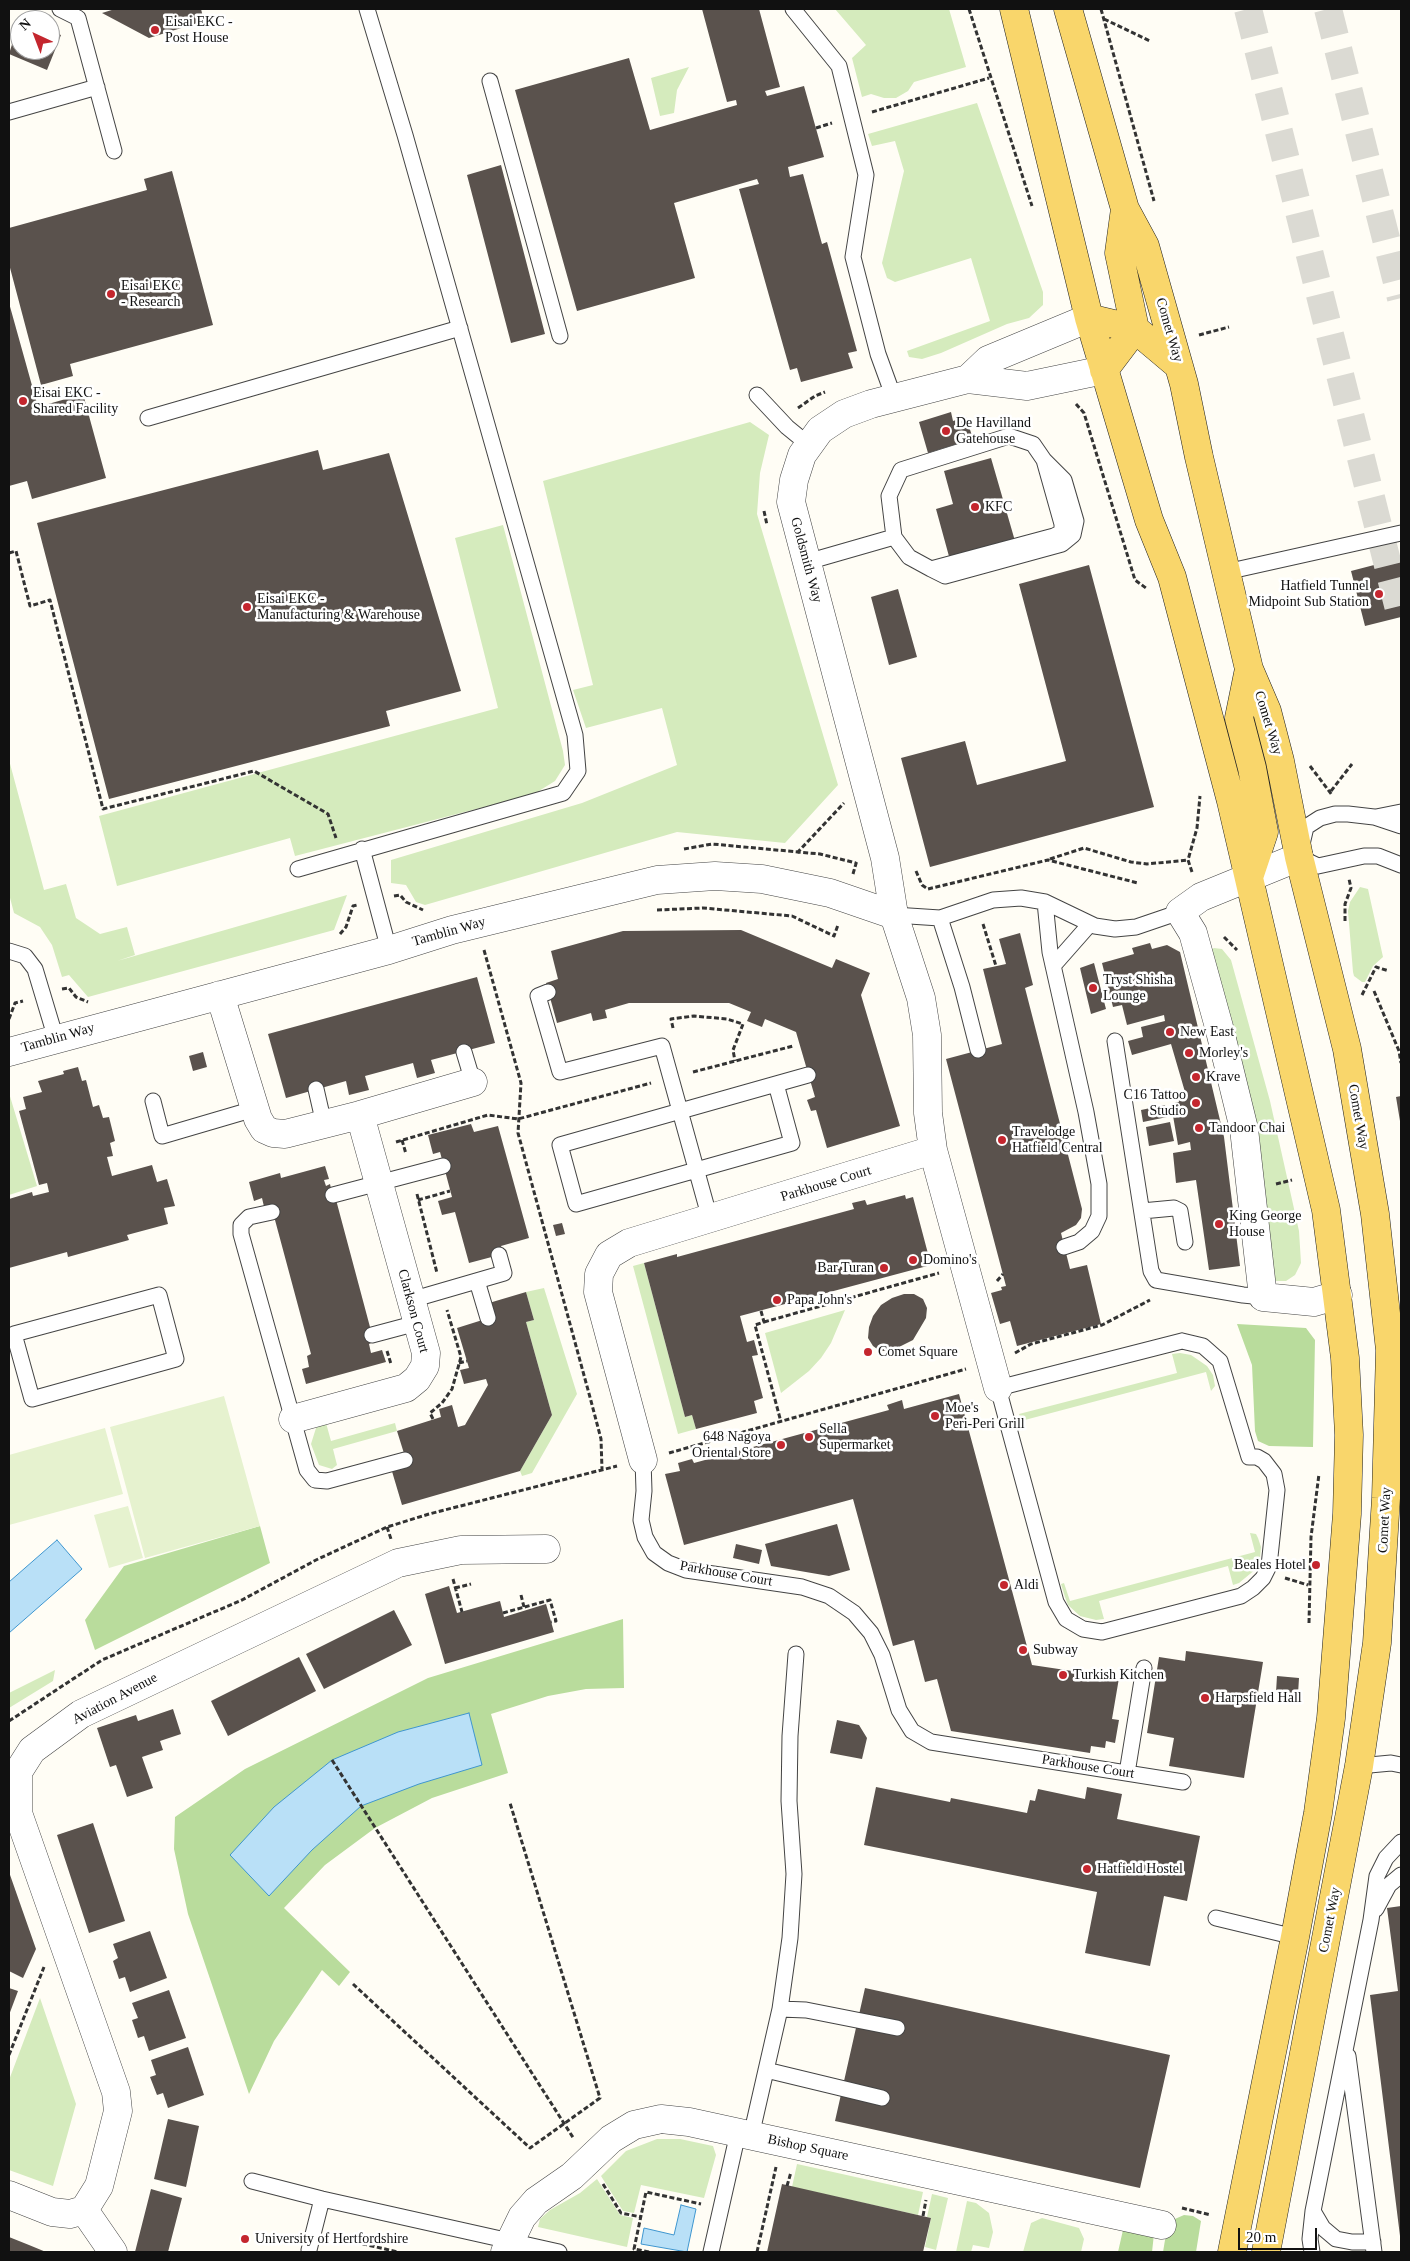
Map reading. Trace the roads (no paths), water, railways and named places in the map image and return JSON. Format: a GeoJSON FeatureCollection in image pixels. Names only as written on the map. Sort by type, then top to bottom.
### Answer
{"type":"FeatureCollection","features":[{"type":"Feature","properties":{"kind":"main road"},"geometry":{"type":"LineString","coordinates":[[1014,9],[1089,318],[1150,520],[1172,577],[1231,801],[1326,1210],[1345,1358],[1349,1435],[1347,1514],[1331,1718],[1319,1803],[1295,1937],[1232,2252]]}},
{"type":"Feature","properties":{"kind":"main road","name":"Comet Way"},"geometry":{"type":"LineString","coordinates":[[1068,9],[1125,209],[1145,246],[1179,366],[1250,669],[1267,711],[1280,761],[1298,857],[1347,1049],[1375,1214],[1390,1350],[1386,1498],[1377,1644],[1359,1766],[1266,2252]]}},
{"type":"Feature","properties":{"kind":"main road"},"geometry":{"type":"LineString","coordinates":[[1104,370],[1135,329],[1119,253],[1125,209]]}},
{"type":"Feature","properties":{"kind":"main road"},"geometry":{"type":"LineString","coordinates":[[1089,318],[1135,329],[1179,366]]}},
{"type":"Feature","properties":{"kind":"main road"},"geometry":{"type":"LineString","coordinates":[[1249,877],[1264,832],[1252,768],[1239,718],[1250,669]]}},
{"type":"Feature","properties":{"kind":"street"},"geometry":{"type":"LineString","coordinates":[[968,380],[988,360],[1089,318]]}},
{"type":"Feature","properties":{"kind":"street","name":"Goldsmith Way"},"geometry":{"type":"LineString","coordinates":[[998,1388],[932,1150],[927,1103],[927,1035],[921,998],[894,915],[882,847],[791,502],[794,480],[802,455],[820,430],[844,414],[894,398],[968,380],[1027,386],[1104,370]]}},
{"type":"Feature","properties":{"kind":"street"},"geometry":{"type":"LineString","coordinates":[[1298,857],[1191,904],[1193,933],[1244,1129],[1263,1296],[1314,1302],[1338,1295]]}},
{"type":"Feature","properties":{"kind":"street","name":"Tamblin Way"},"geometry":{"type":"LineString","coordinates":[[9,1052],[389,950],[461,928],[599,893],[667,879],[715,876],[762,879],[830,894],[894,915]]}},
{"type":"Feature","properties":{"kind":"street"},"geometry":{"type":"LineString","coordinates":[[220,995],[254,1109],[264,1129],[273,1133],[285,1134],[360,1115],[473,1082]]}},
{"type":"Feature","properties":{"kind":"street","name":"Clarkson Court"},"geometry":{"type":"LineString","coordinates":[[293,1419],[406,1388],[417,1379],[425,1366],[426,1353],[377,1184],[360,1115]]}},
{"type":"Feature","properties":{"kind":"street","name":"Parkhouse Court"},"geometry":{"type":"LineString","coordinates":[[643,1460],[598,1292],[599,1274],[609,1255],[618,1248],[932,1150]]}},
{"type":"Feature","properties":{"kind":"street","name":"Aviation Avenue"},"geometry":{"type":"LineString","coordinates":[[84,2210],[94,2198],[99,2186],[118,2110],[116,2092],[18,1813],[18,1772],[32,1750],[81,1714],[178,1666],[398,1563],[461,1550],[546,1549]]}},
{"type":"Feature","properties":{"kind":"street","name":"Bishop Square"},"geometry":{"type":"LineString","coordinates":[[507,2247],[522,2216],[536,2201],[572,2176],[610,2139],[634,2126],[661,2119],[689,2122],[1162,2225]]}},
{"type":"Feature","properties":{"kind":"street"},"geometry":{"type":"LineString","coordinates":[[9,2196],[52,2212],[70,2214],[84,2210],[113,2252]]}},
{"type":"Feature","properties":{"kind":"lane"},"geometry":{"type":"LineString","coordinates":[[60,9],[78,18],[114,151]]}},
{"type":"Feature","properties":{"kind":"lane"},"geometry":{"type":"LineString","coordinates":[[298,869],[362,849],[564,793],[578,771],[575,735],[460,328],[367,9]]}},
{"type":"Feature","properties":{"kind":"lane"},"geometry":{"type":"LineString","coordinates":[[794,9],[839,66],[866,175],[853,256],[878,354],[894,398]]}},
{"type":"Feature","properties":{"kind":"lane"},"geometry":{"type":"LineString","coordinates":[[490,81],[560,336]]}},
{"type":"Feature","properties":{"kind":"lane"},"geometry":{"type":"LineString","coordinates":[[9,112],[97,87]]}},
{"type":"Feature","properties":{"kind":"lane"},"geometry":{"type":"LineString","coordinates":[[148,418],[460,328]]}},
{"type":"Feature","properties":{"kind":"lane"},"geometry":{"type":"LineString","coordinates":[[756,396],[787,427],[809,445]]}},
{"type":"Feature","properties":{"kind":"lane"},"geometry":{"type":"LineString","coordinates":[[1009,436],[1032,444],[1044,460],[1062,532],[1054,536],[931,569],[909,557],[894,537],[889,496],[901,470],[1009,436]]}},
{"type":"Feature","properties":{"kind":"lane"},"geometry":{"type":"LineString","coordinates":[[1226,572],[1401,533]]}},
{"type":"Feature","properties":{"kind":"lane"},"geometry":{"type":"LineString","coordinates":[[807,562],[894,537]]}},
{"type":"Feature","properties":{"kind":"lane"},"geometry":{"type":"LineString","coordinates":[[1374,817],[1401,812]]}},
{"type":"Feature","properties":{"kind":"lane"},"geometry":{"type":"LineString","coordinates":[[1401,826],[1374,817],[1335,814],[1320,818],[1306,827],[1298,857],[1318,866],[1364,856],[1378,856],[1401,865]]}},
{"type":"Feature","properties":{"kind":"lane"},"geometry":{"type":"LineString","coordinates":[[362,849],[389,950]]}},
{"type":"Feature","properties":{"kind":"lane"},"geometry":{"type":"LineString","coordinates":[[894,915],[940,918],[993,900],[1021,898],[1044,902],[1090,924],[1115,929],[1136,927],[1191,904]]}},
{"type":"Feature","properties":{"kind":"lane"},"geometry":{"type":"LineString","coordinates":[[1044,902],[1053,966],[1086,1112],[1099,1184],[1100,1216],[1092,1231],[1079,1242],[1064,1247]]}},
{"type":"Feature","properties":{"kind":"lane"},"geometry":{"type":"LineString","coordinates":[[940,918],[962,987],[978,1050]]}},
{"type":"Feature","properties":{"kind":"lane"},"geometry":{"type":"LineString","coordinates":[[1053,966],[1090,924]]}},
{"type":"Feature","properties":{"kind":"lane"},"geometry":{"type":"LineString","coordinates":[[9,951],[25,956],[35,969],[56,1039]]}},
{"type":"Feature","properties":{"kind":"lane"},"geometry":{"type":"LineString","coordinates":[[548,992],[538,996],[560,1072],[662,1046],[710,1219]]}},
{"type":"Feature","properties":{"kind":"lane"},"geometry":{"type":"LineString","coordinates":[[1115,1041],[1151,1271],[1156,1280],[1243,1295],[1263,1296]]}},
{"type":"Feature","properties":{"kind":"lane"},"geometry":{"type":"LineString","coordinates":[[464,1052],[473,1082]]}},
{"type":"Feature","properties":{"kind":"lane"},"geometry":{"type":"LineString","coordinates":[[776,1084],[792,1143],[576,1204],[560,1145],[679,1110],[808,1075]]}},
{"type":"Feature","properties":{"kind":"lane"},"geometry":{"type":"LineString","coordinates":[[316,1089],[324,1124]]}},
{"type":"Feature","properties":{"kind":"lane"},"geometry":{"type":"LineString","coordinates":[[153,1101],[162,1136],[254,1109]]}},
{"type":"Feature","properties":{"kind":"lane"},"geometry":{"type":"LineString","coordinates":[[333,1195],[443,1166]]}},
{"type":"Feature","properties":{"kind":"lane"},"geometry":{"type":"LineString","coordinates":[[1142,1212],[1174,1208],[1180,1211],[1185,1242]]}},
{"type":"Feature","properties":{"kind":"lane"},"geometry":{"type":"LineString","coordinates":[[272,1212],[249,1217],[241,1225],[241,1234],[307,1470],[315,1480],[327,1481],[406,1460]]}},
{"type":"Feature","properties":{"kind":"lane"},"geometry":{"type":"LineString","coordinates":[[372,1335],[414,1311],[477,1281],[504,1272],[499,1255]]}},
{"type":"Feature","properties":{"kind":"lane"},"geometry":{"type":"LineString","coordinates":[[477,1281],[488,1318]]}},
{"type":"Feature","properties":{"kind":"lane"},"geometry":{"type":"LineString","coordinates":[[159,1295],[176,1359],[32,1399],[14,1354],[14,1334],[159,1295]]}},
{"type":"Feature","properties":{"kind":"lane"},"geometry":{"type":"LineString","coordinates":[[1170,1342],[1193,1342],[1213,1352],[1225,1372],[1249,1457],[1257,1457],[1264,1461],[1270,1467],[1277,1482],[1271,1553],[1263,1578],[1241,1596],[1102,1632],[1082,1629],[1074,1625],[1060,1611],[1056,1602],[998,1388],[1170,1342]]}},
{"type":"Feature","properties":{"kind":"lane","name":"Parkhouse Court"},"geometry":{"type":"LineString","coordinates":[[643,1460],[644,1491],[641,1520],[645,1537],[654,1553],[668,1564],[686,1570],[802,1587],[829,1596],[854,1613],[870,1633],[882,1655],[899,1710],[912,1731],[931,1742],[1184,1782]]}},
{"type":"Feature","properties":{"kind":"lane"},"geometry":{"type":"LineString","coordinates":[[711,2252],[745,2134],[766,2070],[780,2009],[790,1938],[794,1874],[789,1801],[790,1736],[796,1654]]}},
{"type":"Feature","properties":{"kind":"lane"},"geometry":{"type":"LineString","coordinates":[[1127,1773],[1144,1668]]}},
{"type":"Feature","properties":{"kind":"lane"},"geometry":{"type":"LineString","coordinates":[[1359,1766],[1391,1763],[1401,1765]]}},
{"type":"Feature","properties":{"kind":"lane"},"geometry":{"type":"LineString","coordinates":[[1312,2252],[1310,2239],[1313,2211],[1371,1920],[1377,1876],[1386,1858],[1401,1842]]}},
{"type":"Feature","properties":{"kind":"lane"},"geometry":{"type":"LineString","coordinates":[[1371,1920],[1389,1884],[1401,1875]]}},
{"type":"Feature","properties":{"kind":"lane"},"geometry":{"type":"LineString","coordinates":[[1216,1918],[1295,1937]]}},
{"type":"Feature","properties":{"kind":"lane"},"geometry":{"type":"LineString","coordinates":[[780,2009],[806,2010],[897,2028]]}},
{"type":"Feature","properties":{"kind":"lane"},"geometry":{"type":"LineString","coordinates":[[1313,2211],[1323,2228],[1336,2239],[1373,2247],[1347,2045]]}},
{"type":"Feature","properties":{"kind":"lane"},"geometry":{"type":"LineString","coordinates":[[766,2070],[882,2098]]}},
{"type":"Feature","properties":{"kind":"lane"},"geometry":{"type":"LineString","coordinates":[[252,2180],[507,2247],[559,2252]]}},
{"type":"Feature","properties":{"kind":"lane"},"geometry":{"type":"LineString","coordinates":[[309,2250],[322,2199]]}},
{"type":"Feature","properties":{"kind":"water"},"geometry":{"type":"Polygon","coordinates":[[[57,1540],[82,1569],[9,1633],[9,1582],[57,1540]]]}},
{"type":"Feature","properties":{"kind":"water"},"geometry":{"type":"Polygon","coordinates":[[[469,1713],[482,1765],[419,1784],[361,1806],[312,1850],[269,1896],[230,1855],[274,1807],[332,1760],[398,1732],[469,1713]]]}},
{"type":"Feature","properties":{"kind":"water"},"geometry":{"type":"Polygon","coordinates":[[[681,2205],[696,2209],[687,2252],[641,2244],[644,2228],[674,2235],[681,2205]]]}},
{"type":"Feature","properties":{"kind":"tunnel"},"geometry":{"type":"LineString","coordinates":[[1248,9],[1401,617]]}},
{"type":"Feature","properties":{"kind":"tunnel"},"geometry":{"type":"LineString","coordinates":[[1328,9],[1401,298]]}},
{"type":"Feature","properties":{"kind":"place","name":"Eisai EKC - Post House"},"geometry":{"type":"Point","coordinates":[155,30]}},
{"type":"Feature","properties":{"kind":"place","name":"Eisai EKC - Research"},"geometry":{"type":"Point","coordinates":[111,294]}},
{"type":"Feature","properties":{"kind":"place","name":"Eisai EKC - Shared Facility"},"geometry":{"type":"Point","coordinates":[23,401]}},
{"type":"Feature","properties":{"kind":"place","name":"De Havilland Gatehouse"},"geometry":{"type":"Point","coordinates":[946,431]}},
{"type":"Feature","properties":{"kind":"place","name":"KFC"},"geometry":{"type":"Point","coordinates":[975,507]}},
{"type":"Feature","properties":{"kind":"place","name":"Hatfield Tunnel Midpoint Sub Station"},"geometry":{"type":"Point","coordinates":[1379,594]}},
{"type":"Feature","properties":{"kind":"place","name":"Eisai EKC - Manufacturing & Warehouse"},"geometry":{"type":"Point","coordinates":[247,607]}},
{"type":"Feature","properties":{"kind":"place","name":"Tryst Shisha Lounge"},"geometry":{"type":"Point","coordinates":[1093,988]}},
{"type":"Feature","properties":{"kind":"place","name":"New East"},"geometry":{"type":"Point","coordinates":[1170,1032]}},
{"type":"Feature","properties":{"kind":"place","name":"Morley's"},"geometry":{"type":"Point","coordinates":[1189,1053]}},
{"type":"Feature","properties":{"kind":"place","name":"Krave"},"geometry":{"type":"Point","coordinates":[1196,1077]}},
{"type":"Feature","properties":{"kind":"place","name":"C16 Tattoo Studio"},"geometry":{"type":"Point","coordinates":[1196,1103]}},
{"type":"Feature","properties":{"kind":"place","name":"Tandoor Chai"},"geometry":{"type":"Point","coordinates":[1199,1128]}},
{"type":"Feature","properties":{"kind":"place","name":"Travelodge Hatfield Central"},"geometry":{"type":"Point","coordinates":[1002,1140]}},
{"type":"Feature","properties":{"kind":"place","name":"King George House"},"geometry":{"type":"Point","coordinates":[1219,1224]}},
{"type":"Feature","properties":{"kind":"place","name":"Domino's"},"geometry":{"type":"Point","coordinates":[913,1260]}},
{"type":"Feature","properties":{"kind":"place","name":"Bar Turan"},"geometry":{"type":"Point","coordinates":[884,1268]}},
{"type":"Feature","properties":{"kind":"place","name":"Papa John's"},"geometry":{"type":"Point","coordinates":[777,1300]}},
{"type":"Feature","properties":{"kind":"place","name":"Comet Square"},"geometry":{"type":"Point","coordinates":[868,1352]}},
{"type":"Feature","properties":{"kind":"place","name":"Moe's Peri-Peri Grill"},"geometry":{"type":"Point","coordinates":[935,1416]}},
{"type":"Feature","properties":{"kind":"place","name":"Sella Supermarket"},"geometry":{"type":"Point","coordinates":[809,1437]}},
{"type":"Feature","properties":{"kind":"place","name":"648 Nagoya Oriental Store"},"geometry":{"type":"Point","coordinates":[781,1445]}},
{"type":"Feature","properties":{"kind":"place","name":"Beales Hotel"},"geometry":{"type":"Point","coordinates":[1316,1565]}},
{"type":"Feature","properties":{"kind":"place","name":"Aldi"},"geometry":{"type":"Point","coordinates":[1004,1585]}},
{"type":"Feature","properties":{"kind":"place","name":"Subway"},"geometry":{"type":"Point","coordinates":[1023,1650]}},
{"type":"Feature","properties":{"kind":"place","name":"Turkish Kitchen"},"geometry":{"type":"Point","coordinates":[1063,1675]}},
{"type":"Feature","properties":{"kind":"place","name":"Harpsfield Hall"},"geometry":{"type":"Point","coordinates":[1205,1698]}},
{"type":"Feature","properties":{"kind":"place","name":"Hatfield Hostel"},"geometry":{"type":"Point","coordinates":[1087,1869]}},
{"type":"Feature","properties":{"kind":"place","name":"University of Hertfordshire"},"geometry":{"type":"Point","coordinates":[245,2239]}}]}
